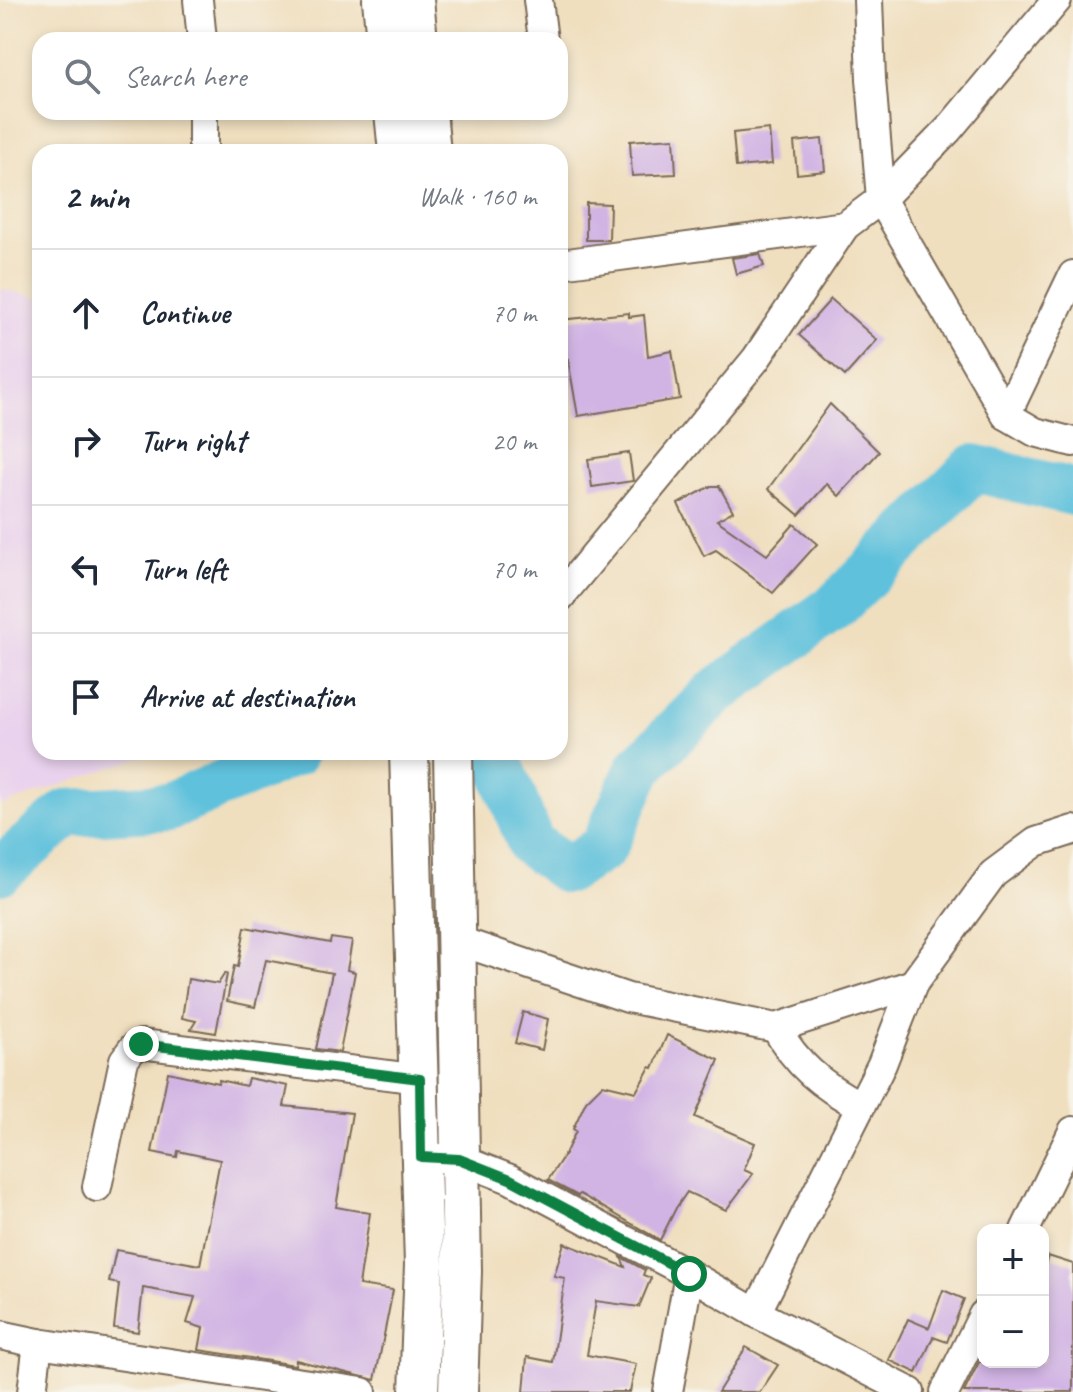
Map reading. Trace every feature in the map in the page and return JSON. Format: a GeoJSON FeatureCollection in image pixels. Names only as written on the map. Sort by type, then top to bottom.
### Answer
{"type":"FeatureCollection","features":[{"type":"Feature","properties":{"kind":"main road"},"geometry":{"type":"LineString","coordinates":[[382,0],[385,32]]}},
{"type":"Feature","properties":{"kind":"main road"},"geometry":{"type":"LineString","coordinates":[[414,0],[417,32]]}},
{"type":"Feature","properties":{"kind":"main road"},"geometry":{"type":"LineString","coordinates":[[395,120],[397,144]]}},
{"type":"Feature","properties":{"kind":"main road"},"geometry":{"type":"LineString","coordinates":[[428,120],[430,144]]}},
{"type":"Feature","properties":{"kind":"main road"},"geometry":{"type":"LineString","coordinates":[[410,761],[424,1265],[419,1392]]}},
{"type":"Feature","properties":{"kind":"main road"},"geometry":{"type":"LineString","coordinates":[[453,761],[462,1271],[458,1392]]}},
{"type":"Feature","properties":{"kind":"street"},"geometry":{"type":"LineString","coordinates":[[198,0],[201,32]]}},
{"type":"Feature","properties":{"kind":"street"},"geometry":{"type":"LineString","coordinates":[[538,0],[542,32]]}},
{"type":"Feature","properties":{"kind":"street"},"geometry":{"type":"LineString","coordinates":[[868,0],[881,199],[1006,415],[1035,432],[1073,442]]}},
{"type":"Feature","properties":{"kind":"street"},"geometry":{"type":"LineString","coordinates":[[568,587],[756,359],[845,226],[881,199],[948,130],[1057,0]]}},
{"type":"Feature","properties":{"kind":"street"},"geometry":{"type":"LineString","coordinates":[[203,120],[203,144]]}},
{"type":"Feature","properties":{"kind":"street"},"geometry":{"type":"LineString","coordinates":[[568,263],[845,226]]}},
{"type":"Feature","properties":{"kind":"street"},"geometry":{"type":"LineString","coordinates":[[1006,415],[1073,275]]}},
{"type":"Feature","properties":{"kind":"street"},"geometry":{"type":"LineString","coordinates":[[756,1313],[882,1064],[913,984],[993,874],[1036,842],[1073,830]]}},
{"type":"Feature","properties":{"kind":"street"},"geometry":{"type":"LineString","coordinates":[[456,940],[628,998],[776,1028],[913,984]]}},
{"type":"Feature","properties":{"kind":"street"},"geometry":{"type":"LineString","coordinates":[[776,1028],[788,1050],[811,1075],[859,1105]]}},
{"type":"Feature","properties":{"kind":"street"},"geometry":{"type":"LineString","coordinates":[[97,1187],[121,1068],[128,1053],[141,1044],[420,1079]]}},
{"type":"Feature","properties":{"kind":"street"},"geometry":{"type":"LineString","coordinates":[[1028,1224],[1073,1131]]}},
{"type":"Feature","properties":{"kind":"street"},"geometry":{"type":"LineString","coordinates":[[421,1157],[459,1159],[510,1179],[756,1313],[910,1392]]}},
{"type":"Feature","properties":{"kind":"street"},"geometry":{"type":"LineString","coordinates":[[668,1392],[689,1274]]}},
{"type":"Feature","properties":{"kind":"street"},"geometry":{"type":"LineString","coordinates":[[945,1392],[977,1327]]}},
{"type":"Feature","properties":{"kind":"street"},"geometry":{"type":"LineString","coordinates":[[0,1335],[258,1384],[362,1392]]}},
{"type":"Feature","properties":{"kind":"street"},"geometry":{"type":"LineString","coordinates":[[32,1392],[38,1343]]}},
{"type":"Feature","properties":{"kind":"shaded area"},"geometry":{"type":"Polygon","coordinates":[[[0,289],[32,296],[32,760],[133,760],[0,806],[0,289]]]}},
{"type":"Feature","properties":{"kind":"building"},"geometry":{"type":"Polygon","coordinates":[[[769,129],[772,164],[736,167],[733,133],[769,129]]]}},
{"type":"Feature","properties":{"kind":"building"},"geometry":{"type":"Polygon","coordinates":[[[674,138],[676,174],[632,176],[630,141],[674,138]]]}},
{"type":"Feature","properties":{"kind":"building"},"geometry":{"type":"Polygon","coordinates":[[[822,139],[825,171],[797,174],[794,142],[822,139]]]}},
{"type":"Feature","properties":{"kind":"building"},"geometry":{"type":"Polygon","coordinates":[[[586,203],[610,204],[609,240],[586,240],[586,203]]]}},
{"type":"Feature","properties":{"kind":"building"},"geometry":{"type":"Polygon","coordinates":[[[760,254],[764,266],[736,274],[732,258],[760,254]]]}},
{"type":"Feature","properties":{"kind":"building"},"geometry":{"type":"Polygon","coordinates":[[[831,299],[877,340],[845,376],[799,335],[831,299]]]}},
{"type":"Feature","properties":{"kind":"building"},"geometry":{"type":"Polygon","coordinates":[[[629,313],[629,317],[644,315],[648,356],[672,351],[680,399],[578,416],[568,359],[568,319],[629,313]]]}},
{"type":"Feature","properties":{"kind":"building"},"geometry":{"type":"Polygon","coordinates":[[[830,404],[879,452],[839,496],[827,484],[799,515],[768,489],[830,404]]]}},
{"type":"Feature","properties":{"kind":"building"},"geometry":{"type":"Polygon","coordinates":[[[629,453],[633,481],[592,487],[588,459],[629,453]]]}},
{"type":"Feature","properties":{"kind":"building"},"geometry":{"type":"Polygon","coordinates":[[[711,486],[719,486],[733,511],[717,520],[767,555],[794,524],[817,544],[773,593],[716,550],[704,556],[678,504],[711,486]]]}},
{"type":"Feature","properties":{"kind":"building"},"geometry":{"type":"Polygon","coordinates":[[[245,927],[330,943],[331,938],[352,941],[347,970],[355,972],[340,1052],[316,1049],[332,973],[266,960],[255,1007],[227,1001],[234,966],[238,967],[245,927]]]}},
{"type":"Feature","properties":{"kind":"building"},"geometry":{"type":"Polygon","coordinates":[[[225,973],[216,1033],[191,1029],[196,1021],[182,1018],[188,979],[218,984],[225,973]]]}},
{"type":"Feature","properties":{"kind":"building"},"geometry":{"type":"Polygon","coordinates":[[[523,1012],[548,1019],[542,1050],[515,1043],[523,1012]]]}},
{"type":"Feature","properties":{"kind":"building"},"geometry":{"type":"Polygon","coordinates":[[[667,1035],[719,1060],[695,1117],[755,1143],[744,1170],[753,1174],[726,1210],[687,1192],[660,1240],[580,1194],[578,1196],[548,1180],[566,1152],[586,1101],[603,1084],[636,1092],[650,1067],[653,1068],[667,1035]]]}},
{"type":"Feature","properties":{"kind":"building"},"geometry":{"type":"Polygon","coordinates":[[[168,1072],[218,1083],[219,1080],[246,1086],[248,1078],[288,1086],[284,1106],[352,1113],[336,1207],[370,1213],[359,1285],[393,1290],[375,1380],[296,1360],[295,1365],[199,1350],[203,1328],[187,1323],[195,1297],[143,1288],[138,1332],[114,1328],[119,1284],[109,1282],[116,1250],[200,1265],[220,1160],[178,1151],[177,1157],[152,1152],[168,1072]]]}},
{"type":"Feature","properties":{"kind":"building"},"geometry":{"type":"Polygon","coordinates":[[[564,1243],[625,1267],[621,1257],[645,1270],[643,1275],[651,1278],[639,1307],[596,1301],[587,1355],[636,1364],[630,1392],[524,1392],[527,1357],[553,1362],[565,1278],[554,1276],[564,1243]]]}},
{"type":"Feature","properties":{"kind":"building"},"geometry":{"type":"Polygon","coordinates":[[[1049,1256],[1073,1264],[1073,1392],[964,1392],[977,1366],[1049,1368],[1049,1256]]]}},
{"type":"Feature","properties":{"kind":"building"},"geometry":{"type":"Polygon","coordinates":[[[943,1290],[964,1299],[947,1342],[933,1337],[917,1373],[889,1360],[908,1319],[929,1328],[943,1290]]]}},
{"type":"Feature","properties":{"kind":"building"},"geometry":{"type":"Polygon","coordinates":[[[746,1347],[778,1365],[760,1392],[718,1392],[746,1347]]]}},
{"type":"Feature","properties":{"kind":"waterway"},"geometry":{"type":"LineString","coordinates":[[498,760],[531,844],[567,870],[603,848],[640,767],[716,692],[836,606],[974,468],[1073,492]]}},
{"type":"Feature","properties":{"kind":"waterway"},"geometry":{"type":"LineString","coordinates":[[0,871],[67,813],[169,807],[277,760]]}},
{"type":"Feature","properties":{"kind":"route"},"geometry":{"type":"LineString","coordinates":[[141,1044],[420,1079],[421,1157],[459,1159],[510,1179],[689,1274]]}}]}
